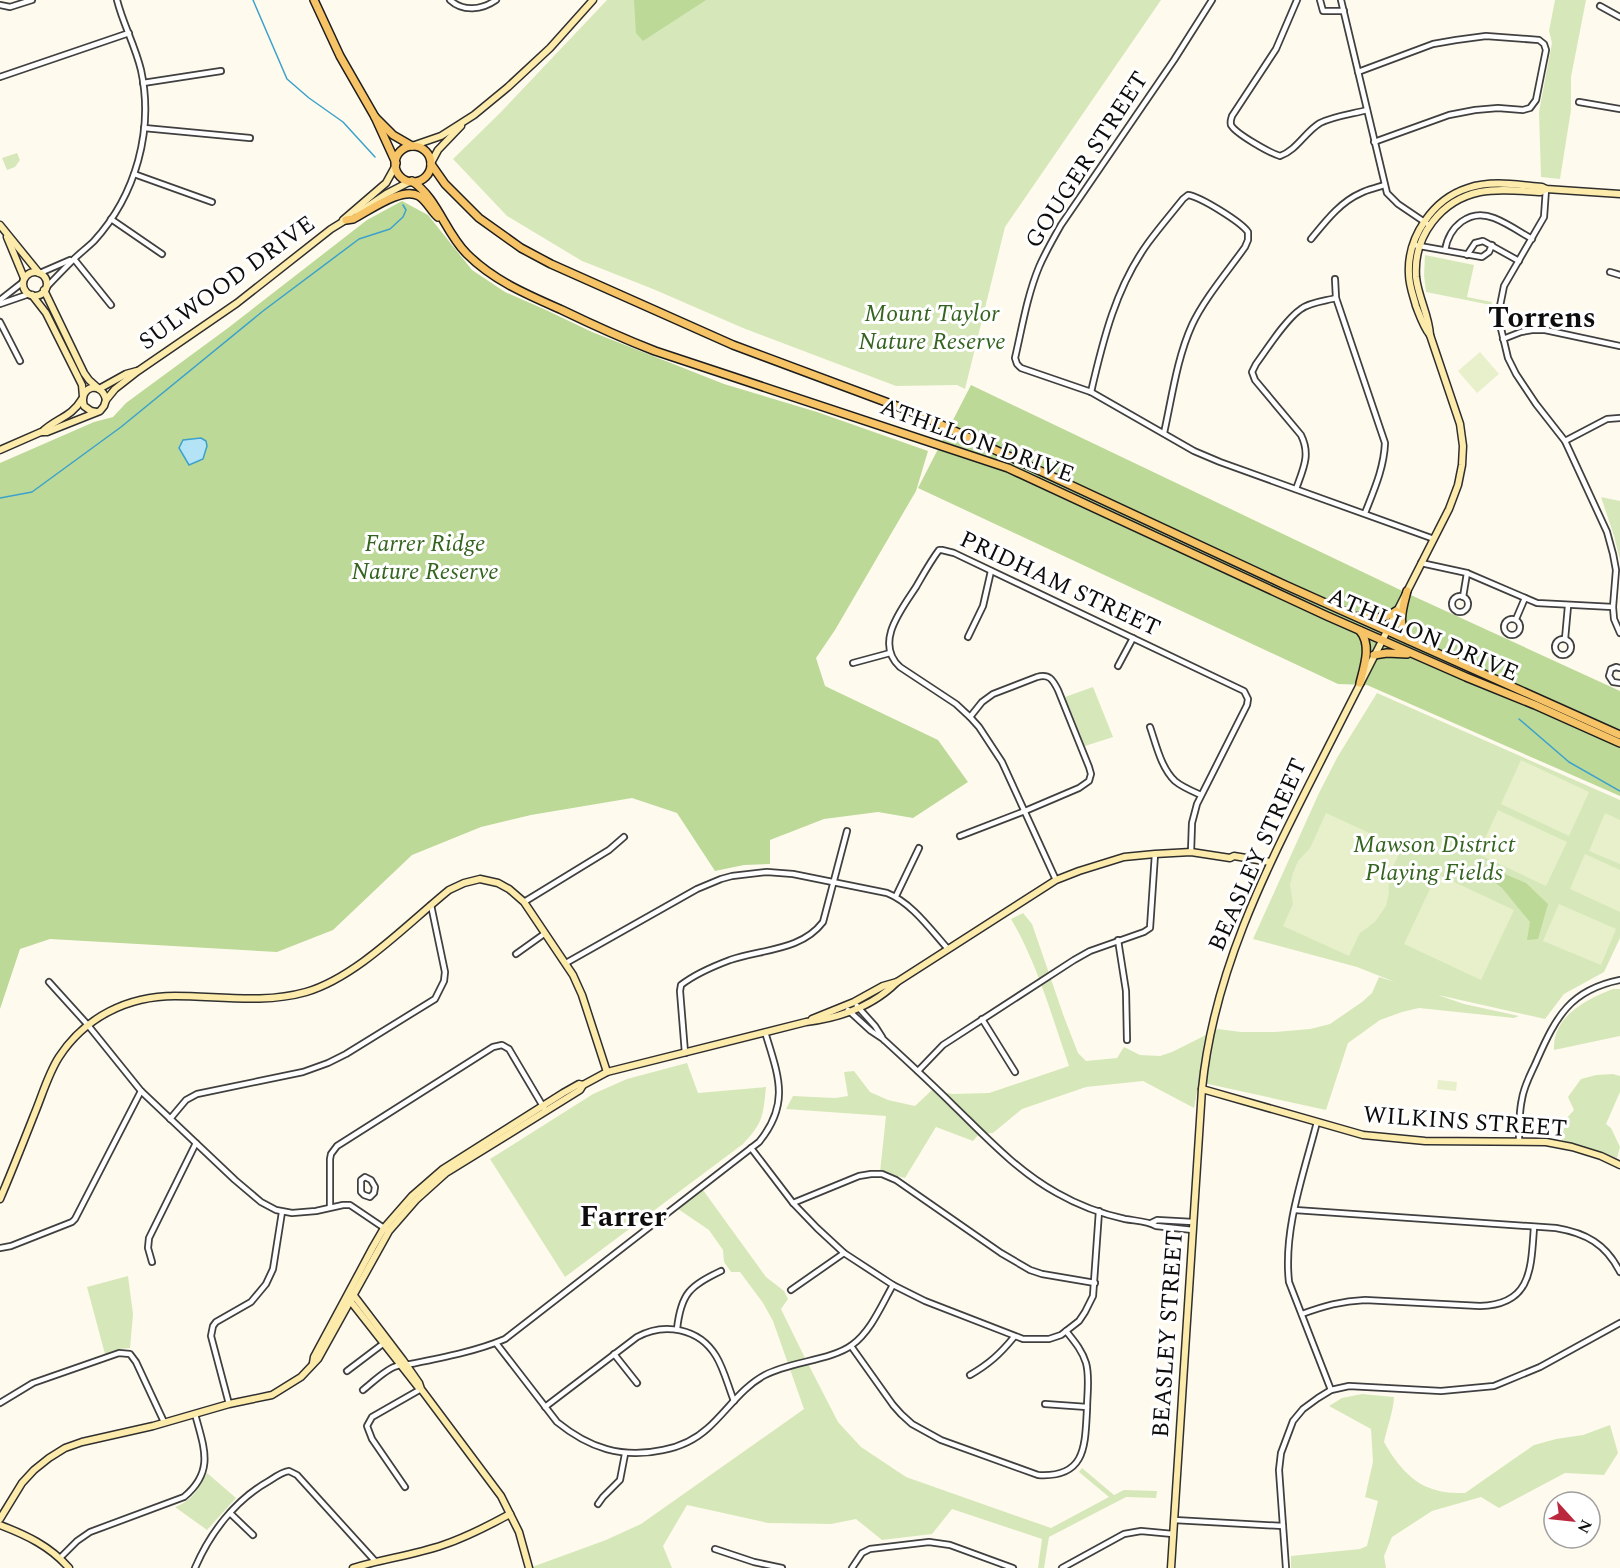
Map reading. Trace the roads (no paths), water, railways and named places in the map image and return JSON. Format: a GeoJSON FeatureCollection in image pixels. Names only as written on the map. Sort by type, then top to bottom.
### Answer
{"type":"FeatureCollection","features":[{"type":"Feature","properties":{"kind":"main road"},"geometry":{"type":"LineString","coordinates":[[314,0],[349,74],[375,117],[398,171],[402,177],[412,181],[425,177],[431,164],[430,156],[419,147],[412,146],[393,135],[375,117]]}},
{"type":"Feature","properties":{"kind":"main road"},"geometry":{"type":"LineString","coordinates":[[396,164],[399,153],[412,146]]}},
{"type":"Feature","properties":{"kind":"main road","name":"ATHLLON DRIVE"},"geometry":{"type":"LineString","coordinates":[[431,164],[450,190],[479,218],[507,239],[541,259],[733,345],[918,414],[1285,585],[1620,735]]}},
{"type":"Feature","properties":{"kind":"main road","name":"ATHLLON DRIVE"},"geometry":{"type":"LineString","coordinates":[[412,181],[426,192],[464,251],[498,279],[625,339],[1008,468],[1358,630],[1620,743]]}},
{"type":"Feature","properties":{"kind":"main road"},"geometry":{"type":"LineString","coordinates":[[346,220],[353,219],[406,192],[419,196],[436,216],[443,220]]}},
{"type":"Feature","properties":{"kind":"main road"},"geometry":{"type":"LineString","coordinates":[[1407,591],[1401,619],[1405,636],[1409,640]]}},
{"type":"Feature","properties":{"kind":"main road"},"geometry":{"type":"LineString","coordinates":[[1352,615],[1378,619],[1389,617],[1396,611]]}},
{"type":"Feature","properties":{"kind":"main road"},"geometry":{"type":"LineString","coordinates":[[1358,630],[1363,635],[1366,644],[1360,683]]}},
{"type":"Feature","properties":{"kind":"main road"},"geometry":{"type":"LineString","coordinates":[[1374,656],[1401,653],[1421,657]]}},
{"type":"Feature","properties":{"kind":"street"},"geometry":{"type":"LineString","coordinates":[[0,5],[10,7],[32,0]]}},
{"type":"Feature","properties":{"kind":"street"},"geometry":{"type":"LineString","coordinates":[[0,302],[39,295],[45,290],[94,240],[111,219],[134,174],[144,128],[143,83],[136,53],[117,0]]}},
{"type":"Feature","properties":{"kind":"street"},"geometry":{"type":"LineString","coordinates":[[450,0],[459,6],[482,8],[496,0]]}},
{"type":"Feature","properties":{"kind":"street"},"geometry":{"type":"LineString","coordinates":[[412,146],[441,136],[466,120],[508,87],[550,48],[593,0]]}},
{"type":"Feature","properties":{"kind":"street","name":"GOUGER STREET"},"geometry":{"type":"LineString","coordinates":[[1212,0],[1049,245],[1030,294],[1016,358],[1017,364],[1021,368],[1044,377],[1092,392],[1194,452],[1434,539]]}},
{"type":"Feature","properties":{"kind":"street"},"geometry":{"type":"LineString","coordinates":[[1297,0],[1276,49],[1232,116],[1230,122],[1232,127],[1280,156],[1290,152],[1307,133],[1321,123],[1367,110]]}},
{"type":"Feature","properties":{"kind":"street"},"geometry":{"type":"LineString","coordinates":[[1320,0],[1323,11],[1344,11]]}},
{"type":"Feature","properties":{"kind":"street"},"geometry":{"type":"LineString","coordinates":[[1341,0],[1387,193],[1427,223]]}},
{"type":"Feature","properties":{"kind":"street"},"geometry":{"type":"LineString","coordinates":[[1600,6],[1620,17]]}},
{"type":"Feature","properties":{"kind":"street"},"geometry":{"type":"LineString","coordinates":[[0,77],[129,33]]}},
{"type":"Feature","properties":{"kind":"street"},"geometry":{"type":"LineString","coordinates":[[1358,72],[1433,44],[1486,36],[1539,40],[1544,44],[1546,50],[1536,100],[1530,108],[1523,110],[1498,108],[1449,115],[1374,142]]}},
{"type":"Feature","properties":{"kind":"street"},"geometry":{"type":"LineString","coordinates":[[143,83],[221,71]]}},
{"type":"Feature","properties":{"kind":"street"},"geometry":{"type":"LineString","coordinates":[[1580,102],[1620,110]]}},
{"type":"Feature","properties":{"kind":"street"},"geometry":{"type":"LineString","coordinates":[[431,164],[438,150],[466,120]]}},
{"type":"Feature","properties":{"kind":"street"},"geometry":{"type":"LineString","coordinates":[[144,128],[250,138]]}},
{"type":"Feature","properties":{"kind":"street","name":"SULWOOD DRIVE"},"geometry":{"type":"LineString","coordinates":[[106,400],[115,389],[138,371],[237,303],[338,225],[386,183],[396,164]]}},
{"type":"Feature","properties":{"kind":"street"},"geometry":{"type":"LineString","coordinates":[[134,174],[212,202]]}},
{"type":"Feature","properties":{"kind":"street","name":"SULWOOD DRIVE"},"geometry":{"type":"LineString","coordinates":[[338,225],[386,194],[412,181]]}},
{"type":"Feature","properties":{"kind":"street","name":"BEASLEY STREET"},"geometry":{"type":"LineString","coordinates":[[1171,1568],[1202,1089],[1207,1046],[1225,974],[1238,936],[1269,864],[1449,508],[1458,485],[1462,465],[1463,446],[1460,424],[1410,284],[1409,261],[1427,223],[1441,203],[1460,191],[1474,186],[1495,184],[1620,194]]}},
{"type":"Feature","properties":{"kind":"street"},"geometry":{"type":"LineString","coordinates":[[1311,239],[1348,200],[1384,185]]}},
{"type":"Feature","properties":{"kind":"street"},"geometry":{"type":"LineString","coordinates":[[1546,189],[1544,216],[1504,286],[1498,316],[1508,358],[1536,404],[1565,441],[1611,543],[1616,570],[1614,620],[1620,633]]}},
{"type":"Feature","properties":{"kind":"street"},"geometry":{"type":"LineString","coordinates":[[1092,392],[1107,326],[1128,277],[1148,244],[1183,199],[1188,195],[1197,198],[1238,221],[1248,232],[1249,237],[1245,247],[1193,323],[1178,371],[1164,433]]}},
{"type":"Feature","properties":{"kind":"street"},"geometry":{"type":"LineString","coordinates":[[1445,250],[1449,235],[1456,226],[1466,219],[1477,216],[1495,218],[1532,239]]}},
{"type":"Feature","properties":{"kind":"street"},"geometry":{"type":"LineString","coordinates":[[111,219],[162,254]]}},
{"type":"Feature","properties":{"kind":"street"},"geometry":{"type":"LineString","coordinates":[[0,450],[102,409],[106,400],[104,392],[88,380],[84,373],[45,290],[45,278],[2,228]]}},
{"type":"Feature","properties":{"kind":"street"},"geometry":{"type":"LineString","coordinates":[[2,228],[24,280],[24,289],[46,313],[82,385],[83,403],[86,408],[96,411]]}},
{"type":"Feature","properties":{"kind":"street"},"geometry":{"type":"LineString","coordinates":[[1467,255],[1477,242],[1485,242],[1519,261]]}},
{"type":"Feature","properties":{"kind":"street"},"geometry":{"type":"LineString","coordinates":[[1417,245],[1482,257],[1489,252],[1492,245]]}},
{"type":"Feature","properties":{"kind":"street"},"geometry":{"type":"LineString","coordinates":[[0,302],[29,273],[39,273],[74,259]]}},
{"type":"Feature","properties":{"kind":"street"},"geometry":{"type":"LineString","coordinates":[[74,259],[111,305]]}},
{"type":"Feature","properties":{"kind":"street"},"geometry":{"type":"LineString","coordinates":[[1610,272],[1620,274]]}},
{"type":"Feature","properties":{"kind":"street"},"geometry":{"type":"LineString","coordinates":[[1335,279],[1336,298],[1385,443],[1382,470],[1365,513]]}},
{"type":"Feature","properties":{"kind":"street"},"geometry":{"type":"LineString","coordinates":[[1296,489],[1307,455],[1306,445],[1301,435],[1255,380],[1252,372],[1293,315],[1313,303],[1336,298]]}},
{"type":"Feature","properties":{"kind":"street"},"geometry":{"type":"LineString","coordinates":[[0,322],[20,362]]}},
{"type":"Feature","properties":{"kind":"street"},"geometry":{"type":"LineString","coordinates":[[1503,339],[1521,332],[1545,330],[1620,346]]}},
{"type":"Feature","properties":{"kind":"street","name":"SULWOOD DRIVE"},"geometry":{"type":"LineString","coordinates":[[99,388],[126,374],[138,371]]}},
{"type":"Feature","properties":{"kind":"street"},"geometry":{"type":"LineString","coordinates":[[42,432],[70,414],[90,388],[99,388]]}},
{"type":"Feature","properties":{"kind":"street"},"geometry":{"type":"LineString","coordinates":[[1565,441],[1607,419],[1620,418]]}},
{"type":"Feature","properties":{"kind":"street","name":"PRIDHAM STREET"},"geometry":{"type":"LineString","coordinates":[[890,653],[889,643],[893,625],[939,550],[948,551],[1244,691],[1247,695],[1247,705],[1194,813],[1191,852]]}},
{"type":"Feature","properties":{"kind":"street"},"geometry":{"type":"LineString","coordinates":[[1421,563],[1467,573],[1537,603],[1613,607]]}},
{"type":"Feature","properties":{"kind":"street"},"geometry":{"type":"LineString","coordinates":[[968,637],[983,606],[991,571]]}},
{"type":"Feature","properties":{"kind":"street"},"geometry":{"type":"LineString","coordinates":[[1463,597],[1467,573]]}},
{"type":"Feature","properties":{"kind":"street"},"geometry":{"type":"LineString","coordinates":[[1516,619],[1525,598]]}},
{"type":"Feature","properties":{"kind":"street"},"geometry":{"type":"LineString","coordinates":[[1565,639],[1568,606]]}},
{"type":"Feature","properties":{"kind":"street"},"geometry":{"type":"LineString","coordinates":[[1118,666],[1133,638]]}},
{"type":"Feature","properties":{"kind":"street"},"geometry":{"type":"LineString","coordinates":[[853,663],[890,653],[893,661],[900,667],[941,694],[970,717],[995,749],[1056,880]]}},
{"type":"Feature","properties":{"kind":"street"},"geometry":{"type":"LineString","coordinates":[[1620,668],[1611,669],[1609,676],[1613,682],[1620,682]]}},
{"type":"Feature","properties":{"kind":"street"},"geometry":{"type":"LineString","coordinates":[[960,836],[1079,788],[1089,781],[1091,774],[1054,681],[1049,676],[1042,675],[993,694],[982,702],[970,717]]}},
{"type":"Feature","properties":{"kind":"street"},"geometry":{"type":"LineString","coordinates":[[1150,727],[1170,776],[1181,785],[1201,795]]}},
{"type":"Feature","properties":{"kind":"street"},"geometry":{"type":"LineString","coordinates":[[685,1053],[681,985],[731,960],[788,946],[813,935],[823,922],[847,831]]}},
{"type":"Feature","properties":{"kind":"street"},"geometry":{"type":"LineString","coordinates":[[524,902],[609,850],[624,837]]}},
{"type":"Feature","properties":{"kind":"street"},"geometry":{"type":"LineString","coordinates":[[896,896],[919,848]]}},
{"type":"Feature","properties":{"kind":"street"},"geometry":{"type":"LineString","coordinates":[[0,1519],[22,1483],[33,1470],[65,1448],[229,1404],[272,1395],[301,1377],[318,1359],[350,1295],[387,1230],[412,1196],[443,1168],[544,1108],[579,1084],[583,1085],[607,1072],[806,1022],[826,1020],[850,1011],[883,986],[897,982],[1056,880],[1103,863],[1124,857],[1191,852],[1230,858],[1234,856],[1269,864]]}},
{"type":"Feature","properties":{"kind":"street"},"geometry":{"type":"LineString","coordinates":[[918,1071],[943,1045],[1074,960],[1090,951],[1150,928],[1155,854]]}},
{"type":"Feature","properties":{"kind":"street"},"geometry":{"type":"LineString","coordinates":[[566,963],[697,889],[721,879],[748,873],[767,872],[794,874],[896,896],[915,912],[948,949]]}},
{"type":"Feature","properties":{"kind":"street"},"geometry":{"type":"LineString","coordinates":[[0,1199],[54,1066],[67,1046],[87,1024],[124,1004],[156,997],[269,998],[306,992],[339,978],[456,885],[472,880],[480,879],[498,883],[524,902],[566,963],[582,996],[607,1072]]}},
{"type":"Feature","properties":{"kind":"street"},"geometry":{"type":"LineString","coordinates":[[170,1119],[191,1097],[303,1072],[328,1063],[357,1048],[435,999],[444,981],[445,972],[431,904]]}},
{"type":"Feature","properties":{"kind":"street"},"geometry":{"type":"LineString","coordinates":[[516,954],[544,934]]}},
{"type":"Feature","properties":{"kind":"street"},"geometry":{"type":"LineString","coordinates":[[1118,940],[1126,991],[1127,1040]]}},
{"type":"Feature","properties":{"kind":"street"},"geometry":{"type":"LineString","coordinates":[[49,981],[141,1091],[261,1202],[282,1212],[299,1213],[360,1201],[387,1230]]}},
{"type":"Feature","properties":{"kind":"street"},"geometry":{"type":"LineString","coordinates":[[1519,1141],[1522,1097],[1554,1024],[1576,998],[1592,988],[1620,981]]}},
{"type":"Feature","properties":{"kind":"street"},"geometry":{"type":"LineString","coordinates":[[806,1022],[844,1006],[856,1005]]}},
{"type":"Feature","properties":{"kind":"street"},"geometry":{"type":"LineString","coordinates":[[856,1005],[875,1026],[883,1039]]}},
{"type":"Feature","properties":{"kind":"street"},"geometry":{"type":"LineString","coordinates":[[844,1006],[918,1071],[1019,1167],[1035,1179],[1077,1203],[1100,1211],[1156,1226],[1193,1230]]}},
{"type":"Feature","properties":{"kind":"street"},"geometry":{"type":"LineString","coordinates":[[982,1019],[1015,1072]]}},
{"type":"Feature","properties":{"kind":"street"},"geometry":{"type":"LineString","coordinates":[[363,1390],[393,1367],[506,1339],[751,1148],[766,1134],[776,1114],[780,1089],[778,1074],[765,1032]]}},
{"type":"Feature","properties":{"kind":"street"},"geometry":{"type":"LineString","coordinates":[[330,1207],[330,1159],[337,1146],[493,1047],[502,1045],[508,1049],[544,1108]]}},
{"type":"Feature","properties":{"kind":"street","name":"WILKINS STREET"},"geometry":{"type":"LineString","coordinates":[[1202,1089],[1363,1135],[1425,1141],[1546,1142],[1601,1156],[1620,1165]]}},
{"type":"Feature","properties":{"kind":"street"},"geometry":{"type":"LineString","coordinates":[[0,1248],[75,1219],[141,1091]]}},
{"type":"Feature","properties":{"kind":"street"},"geometry":{"type":"LineString","coordinates":[[1317,1122],[1290,1229],[1287,1264],[1289,1282],[1331,1389]]}},
{"type":"Feature","properties":{"kind":"street"},"geometry":{"type":"LineString","coordinates":[[152,1262],[148,1248],[149,1238],[196,1143]]}},
{"type":"Feature","properties":{"kind":"street"},"geometry":{"type":"LineString","coordinates":[[751,1148],[793,1203],[844,1252],[893,1285],[925,1301],[1014,1337],[1049,1339],[1066,1331],[1079,1321],[1093,1296],[1100,1211]]}},
{"type":"Feature","properties":{"kind":"street"},"geometry":{"type":"LineString","coordinates":[[793,1203],[859,1176],[882,1174],[906,1186],[1001,1253],[1030,1270],[1095,1283]]}},
{"type":"Feature","properties":{"kind":"street"},"geometry":{"type":"LineString","coordinates":[[1295,1210],[1575,1231],[1605,1250],[1620,1272]]}},
{"type":"Feature","properties":{"kind":"street"},"geometry":{"type":"LineString","coordinates":[[229,1404],[211,1336],[213,1326],[220,1319],[251,1302],[266,1284],[273,1269],[282,1212]]}},
{"type":"Feature","properties":{"kind":"street"},"geometry":{"type":"LineString","coordinates":[[1151,1223],[1157,1220],[1193,1222]]}},
{"type":"Feature","properties":{"kind":"street"},"geometry":{"type":"LineString","coordinates":[[1302,1314],[1350,1300],[1494,1306],[1507,1301],[1526,1282],[1531,1269],[1534,1227]]}},
{"type":"Feature","properties":{"kind":"street"},"geometry":{"type":"LineString","coordinates":[[791,1290],[844,1252]]}},
{"type":"Feature","properties":{"kind":"street"},"geometry":{"type":"LineString","coordinates":[[677,1329],[679,1311],[686,1295],[697,1284],[722,1271]]}},
{"type":"Feature","properties":{"kind":"street"},"geometry":{"type":"LineString","coordinates":[[496,1343],[557,1422],[582,1439],[607,1450],[625,1454],[655,1452],[672,1448],[707,1429],[734,1401],[764,1376],[851,1346],[868,1328],[893,1285]]}},
{"type":"Feature","properties":{"kind":"street"},"geometry":{"type":"LineString","coordinates":[[350,1295],[399,1365],[421,1389]]}},
{"type":"Feature","properties":{"kind":"street"},"geometry":{"type":"LineString","coordinates":[[350,1295],[407,1365],[421,1389],[501,1496],[524,1545],[529,1568]]}},
{"type":"Feature","properties":{"kind":"street"},"geometry":{"type":"LineString","coordinates":[[1286,1568],[1281,1453],[1293,1421],[1303,1408],[1331,1389],[1349,1386],[1441,1390],[1494,1386],[1540,1367],[1620,1323]]}},
{"type":"Feature","properties":{"kind":"street"},"geometry":{"type":"LineString","coordinates":[[545,1407],[643,1333],[661,1329],[677,1329],[695,1335],[710,1348],[717,1357],[734,1401]]}},
{"type":"Feature","properties":{"kind":"street"},"geometry":{"type":"LineString","coordinates":[[851,1346],[893,1405],[912,1424],[941,1440],[1038,1475],[1049,1475],[1061,1474],[1070,1469],[1077,1462],[1085,1443],[1088,1375],[1078,1346],[1066,1331]]}},
{"type":"Feature","properties":{"kind":"street"},"geometry":{"type":"LineString","coordinates":[[970,1375],[1002,1352],[1014,1337]]}},
{"type":"Feature","properties":{"kind":"street"},"geometry":{"type":"LineString","coordinates":[[347,1371],[384,1343]]}},
{"type":"Feature","properties":{"kind":"street"},"geometry":{"type":"LineString","coordinates":[[0,1403],[33,1383],[100,1359],[125,1353],[130,1354],[136,1362],[164,1422]]}},
{"type":"Feature","properties":{"kind":"street"},"geometry":{"type":"LineString","coordinates":[[614,1354],[638,1383]]}},
{"type":"Feature","properties":{"kind":"street"},"geometry":{"type":"LineString","coordinates":[[405,1487],[372,1439],[367,1426],[372,1417],[421,1389]]}},
{"type":"Feature","properties":{"kind":"street"},"geometry":{"type":"LineString","coordinates":[[1045,1404],[1087,1407]]}},
{"type":"Feature","properties":{"kind":"street"},"geometry":{"type":"LineString","coordinates":[[60,1558],[90,1532],[184,1497],[194,1489],[206,1461],[195,1414]]}},
{"type":"Feature","properties":{"kind":"street"},"geometry":{"type":"LineString","coordinates":[[598,1504],[620,1480],[625,1454]]}},
{"type":"Feature","properties":{"kind":"street"},"geometry":{"type":"LineString","coordinates":[[195,1568],[210,1538],[240,1502],[261,1485],[289,1471],[297,1475],[375,1561]]}},
{"type":"Feature","properties":{"kind":"street"},"geometry":{"type":"LineString","coordinates":[[230,1513],[253,1535]]}},
{"type":"Feature","properties":{"kind":"street"},"geometry":{"type":"LineString","coordinates":[[353,1568],[441,1546],[464,1538],[510,1514]]}},
{"type":"Feature","properties":{"kind":"street"},"geometry":{"type":"LineString","coordinates":[[1174,1520],[1283,1526]]}},
{"type":"Feature","properties":{"kind":"street"},"geometry":{"type":"LineString","coordinates":[[0,1525],[37,1541],[60,1558],[69,1568]]}},
{"type":"Feature","properties":{"kind":"street"},"geometry":{"type":"LineString","coordinates":[[1062,1568],[1124,1534],[1141,1531],[1173,1534]]}},
{"type":"Feature","properties":{"kind":"street"},"geometry":{"type":"LineString","coordinates":[[852,1568],[862,1553],[870,1549],[929,1542],[950,1545],[999,1566],[1013,1568]]}},
{"type":"Feature","properties":{"kind":"street"},"geometry":{"type":"LineString","coordinates":[[715,1549],[754,1562],[782,1568]]}},
{"type":"Feature","properties":{"kind":"water"},"geometry":{"type":"Polygon","coordinates":[[[201,438],[206,441],[207,446],[203,459],[189,465],[179,448],[183,440],[201,438]]]}},
{"type":"Feature","properties":{"kind":"waterway"},"geometry":{"type":"LineString","coordinates":[[253,0],[287,79],[343,122],[375,157]]}},
{"type":"Feature","properties":{"kind":"waterway"},"geometry":{"type":"LineString","coordinates":[[0,498],[32,492],[121,427],[263,311],[359,239],[390,229],[403,217],[406,210],[403,205]]}},
{"type":"Feature","properties":{"kind":"waterway"},"geometry":{"type":"LineString","coordinates":[[1519,719],[1569,762],[1620,791]]}},
{"type":"Feature","properties":{"kind":"district","name":"Torrens"},"geometry":{"type":"Point","coordinates":[1542,318]}},
{"type":"Feature","properties":{"kind":"district","name":"Farrer"},"geometry":{"type":"Point","coordinates":[623,1217]}},
{"type":"Feature","properties":{"kind":"park label","name":"Mount Taylor Nature Reserve"},"geometry":{"type":"Point","coordinates":[932,328]}},
{"type":"Feature","properties":{"kind":"park label","name":"Farrer Ridge Nature Reserve"},"geometry":{"type":"Point","coordinates":[425,558]}},
{"type":"Feature","properties":{"kind":"park label","name":"Mawson District Playing Fields"},"geometry":{"type":"Point","coordinates":[1434,859]}}]}
